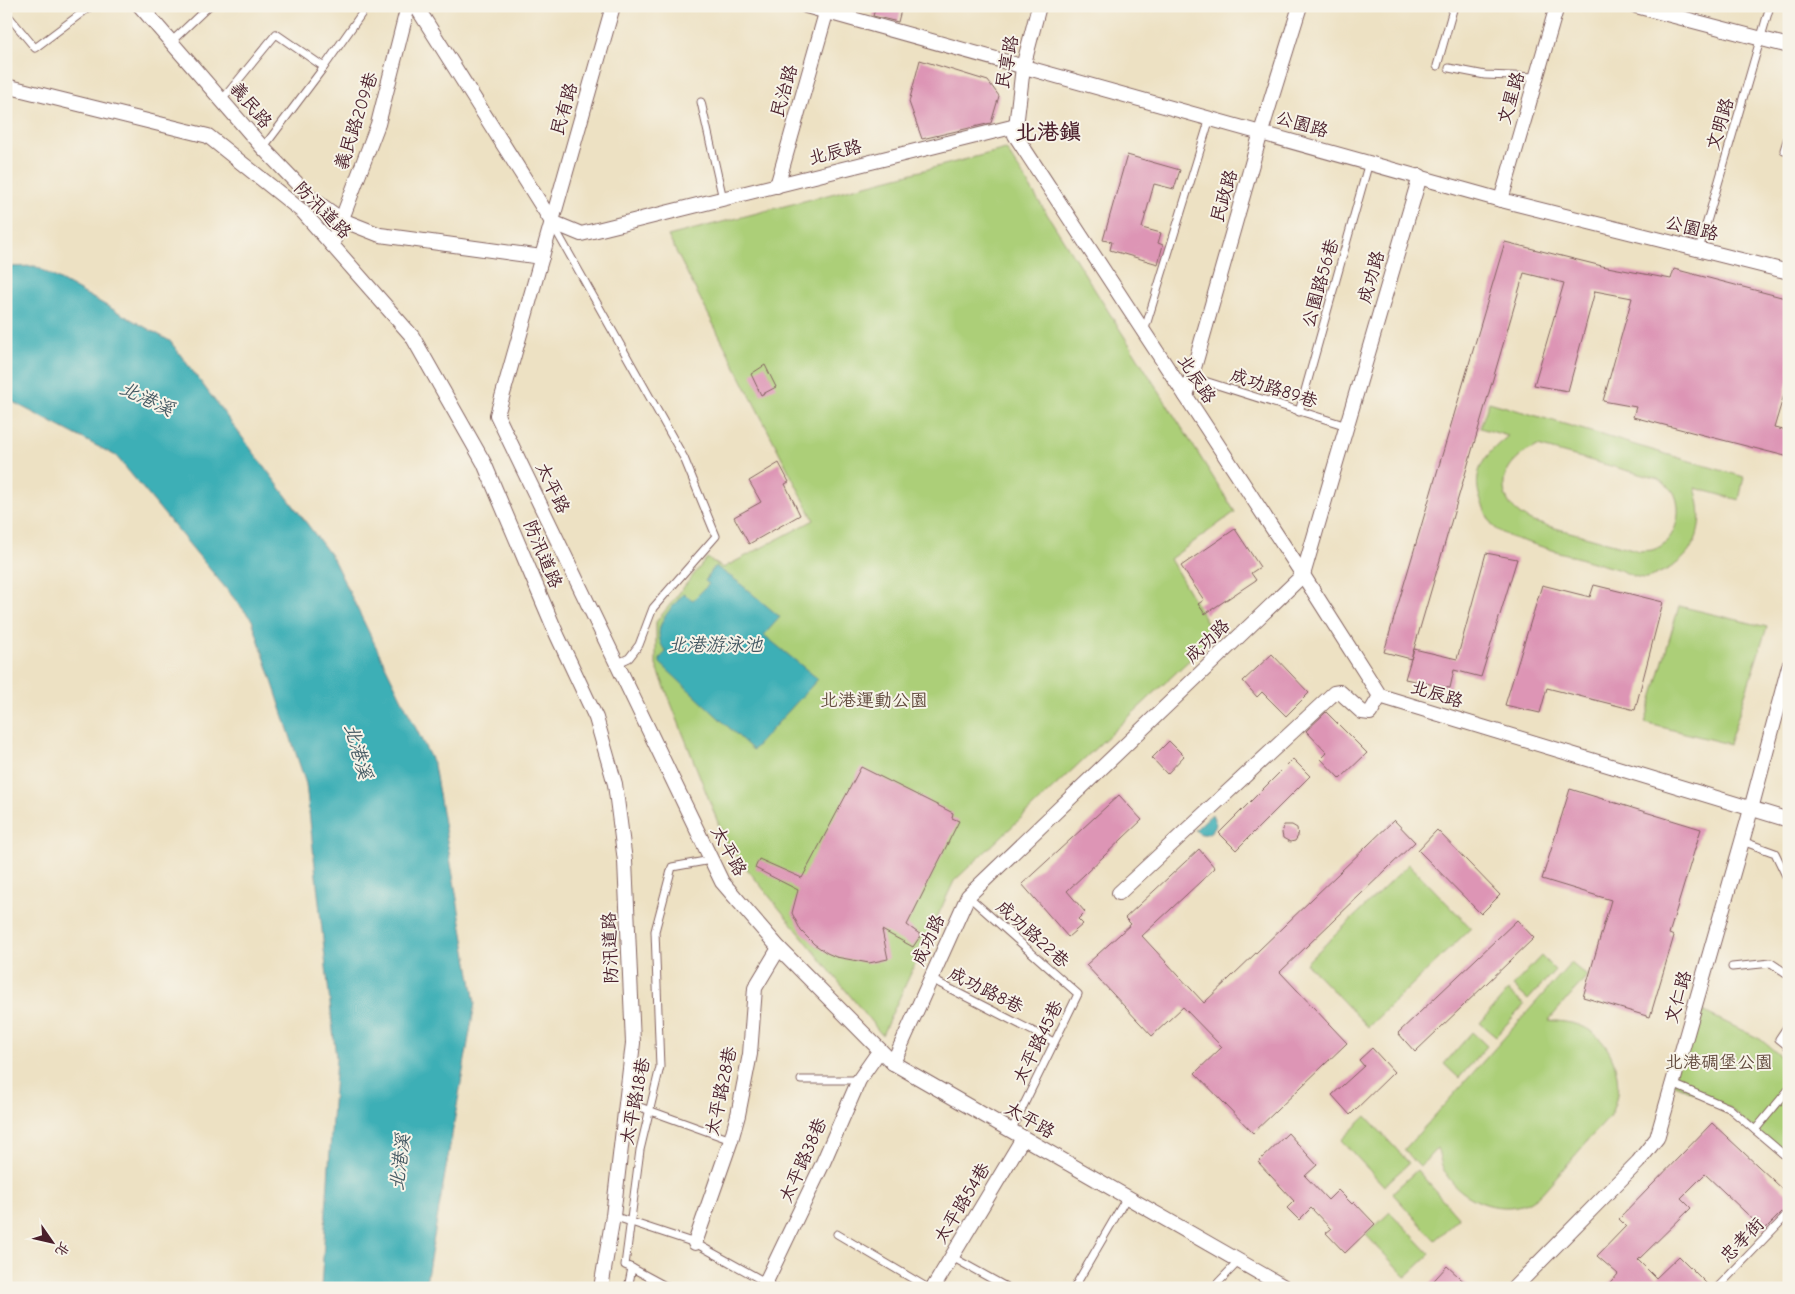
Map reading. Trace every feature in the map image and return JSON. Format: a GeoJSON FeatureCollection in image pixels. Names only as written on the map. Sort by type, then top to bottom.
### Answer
{"type":"FeatureCollection","features":[{"type":"Feature","properties":{"kind":"street","name":"義民路"},"geometry":{"type":"LineString","coordinates":[[140,6],[263,148],[311,198],[342,220],[380,235],[542,257]]}},
{"type":"Feature","properties":{"kind":"street","name":"義民路209巷"},"geometry":{"type":"LineString","coordinates":[[332,245],[378,124],[408,6]]}},
{"type":"Feature","properties":{"kind":"street"},"geometry":{"type":"LineString","coordinates":[[416,6],[552,222]]}},
{"type":"Feature","properties":{"kind":"street","name":"民有路"},"geometry":{"type":"LineString","coordinates":[[552,222],[613,6]]}},
{"type":"Feature","properties":{"kind":"street","name":"公園路"},"geometry":{"type":"LineString","coordinates":[[806,6],[827,9],[1023,67],[1502,200],[1789,272]]}},
{"type":"Feature","properties":{"kind":"street","name":"民享路"},"geometry":{"type":"LineString","coordinates":[[1016,126],[1023,67],[1039,6]]}},
{"type":"Feature","properties":{"kind":"street","name":"民政路"},"geometry":{"type":"LineString","coordinates":[[1186,396],[1261,132],[1300,6]]}},
{"type":"Feature","properties":{"kind":"street","name":"文星路"},"geometry":{"type":"LineString","coordinates":[[1502,200],[1557,6]]}},
{"type":"Feature","properties":{"kind":"street"},"geometry":{"type":"LineString","coordinates":[[1636,6],[1789,46]]}},
{"type":"Feature","properties":{"kind":"street","name":"民治路"},"geometry":{"type":"LineString","coordinates":[[777,186],[827,9]]}},
{"type":"Feature","properties":{"kind":"street","name":"防汛道路"},"geometry":{"type":"LineString","coordinates":[[6,86],[208,136],[303,212],[412,336],[484,463],[557,635],[596,718],[615,784],[625,861],[633,1043],[613,1216],[601,1288]]}},
{"type":"Feature","properties":{"kind":"street","name":"北辰路"},"geometry":{"type":"LineString","coordinates":[[552,222],[581,234],[1016,126],[1015,135],[1380,696],[1789,820]]}},
{"type":"Feature","properties":{"kind":"street","name":"成功路"},"geometry":{"type":"LineString","coordinates":[[893,1063],[968,896],[1303,575],[1420,176]]}},
{"type":"Feature","properties":{"kind":"street","name":"太平路"},"geometry":{"type":"LineString","coordinates":[[552,222],[497,416],[722,882],[779,948],[893,1063],[1286,1288]]}},
{"type":"Feature","properties":{"kind":"street","name":"文仁路"},"geometry":{"type":"LineString","coordinates":[[1514,1288],[1638,1162],[1657,1138],[1742,841],[1789,666]]}},
{"type":"Feature","properties":{"kind":"street"},"geometry":{"type":"LineString","coordinates":[[1119,893],[1334,693],[1340,692],[1362,712],[1370,713],[1380,696]]}},
{"type":"Feature","properties":{"kind":"street","name":"太平路28巷"},"geometry":{"type":"LineString","coordinates":[[695,1243],[731,1140],[750,1054],[755,988],[779,948]]}},
{"type":"Feature","properties":{"kind":"street","name":"太平路38巷"},"geometry":{"type":"LineString","coordinates":[[769,1286],[859,1080],[880,1050]]}},
{"type":"Feature","properties":{"kind":"street","name":"太平路54巷"},"geometry":{"type":"LineString","coordinates":[[933,1288],[952,1257],[1017,1134]]}},
{"type":"Feature","properties":{"kind":"lane"},"geometry":{"type":"LineString","coordinates":[[6,13],[35,48],[91,6]]}},
{"type":"Feature","properties":{"kind":"lane"},"geometry":{"type":"LineString","coordinates":[[171,42],[209,6]]}},
{"type":"Feature","properties":{"kind":"lane"},"geometry":{"type":"LineString","coordinates":[[263,148],[324,68],[367,6]]}},
{"type":"Feature","properties":{"kind":"lane"},"geometry":{"type":"LineString","coordinates":[[1437,66],[1454,6]]}},
{"type":"Feature","properties":{"kind":"lane","name":"文明路"},"geometry":{"type":"LineString","coordinates":[[1699,250],[1770,6]]}},
{"type":"Feature","properties":{"kind":"lane"},"geometry":{"type":"LineString","coordinates":[[222,100],[276,34],[324,68]]}},
{"type":"Feature","properties":{"kind":"lane"},"geometry":{"type":"LineString","coordinates":[[1449,68],[1484,75],[1537,77]]}},
{"type":"Feature","properties":{"kind":"lane"},"geometry":{"type":"LineString","coordinates":[[701,102],[723,199]]}},
{"type":"Feature","properties":{"kind":"lane"},"geometry":{"type":"LineString","coordinates":[[1144,332],[1210,118]]}},
{"type":"Feature","properties":{"kind":"lane"},"geometry":{"type":"LineString","coordinates":[[1784,150],[1789,134]]}},
{"type":"Feature","properties":{"kind":"lane","name":"公園路56巷"},"geometry":{"type":"LineString","coordinates":[[1299,412],[1369,162]]}},
{"type":"Feature","properties":{"kind":"lane"},"geometry":{"type":"LineString","coordinates":[[552,222],[684,458],[716,536],[654,608],[639,645],[629,658],[616,664]]}},
{"type":"Feature","properties":{"kind":"lane","name":"成功路89巷"},"geometry":{"type":"LineString","coordinates":[[1192,377],[1347,426]]}},
{"type":"Feature","properties":{"kind":"lane"},"geometry":{"type":"LineString","coordinates":[[1742,841],[1775,853],[1789,882]]}},
{"type":"Feature","properties":{"kind":"lane","name":"太平路18巷"},"geometry":{"type":"LineString","coordinates":[[628,1288],[632,1268],[625,1265],[640,1150],[660,1068],[654,930],[672,867],[711,860]]}},
{"type":"Feature","properties":{"kind":"lane","name":"成功路22巷"},"geometry":{"type":"LineString","coordinates":[[968,896],[1078,994]]}},
{"type":"Feature","properties":{"kind":"lane"},"geometry":{"type":"LineString","coordinates":[[1732,967],[1771,963],[1789,975]]}},
{"type":"Feature","properties":{"kind":"lane","name":"成功路8巷"},"geometry":{"type":"LineString","coordinates":[[931,979],[1054,1042]]}},
{"type":"Feature","properties":{"kind":"lane","name":"太平路45巷"},"geometry":{"type":"LineString","coordinates":[[1017,1134],[1054,1042],[1078,994]]}},
{"type":"Feature","properties":{"kind":"lane"},"geometry":{"type":"LineString","coordinates":[[1789,1024],[1779,1039],[1789,1047]]}},
{"type":"Feature","properties":{"kind":"lane"},"geometry":{"type":"LineString","coordinates":[[801,1080],[859,1080]]}},
{"type":"Feature","properties":{"kind":"lane"},"geometry":{"type":"LineString","coordinates":[[1673,1084],[1729,1108],[1789,1159]]}},
{"type":"Feature","properties":{"kind":"lane"},"geometry":{"type":"LineString","coordinates":[[1755,1130],[1789,1089]]}},
{"type":"Feature","properties":{"kind":"lane"},"geometry":{"type":"LineString","coordinates":[[626,1102],[731,1140]]}},
{"type":"Feature","properties":{"kind":"lane"},"geometry":{"type":"LineString","coordinates":[[1074,1288],[1127,1197]]}},
{"type":"Feature","properties":{"kind":"lane","name":"忠孝街"},"geometry":{"type":"LineString","coordinates":[[1717,1288],[1789,1213]]}},
{"type":"Feature","properties":{"kind":"lane"},"geometry":{"type":"LineString","coordinates":[[613,1216],[695,1243],[769,1286]]}},
{"type":"Feature","properties":{"kind":"lane"},"geometry":{"type":"LineString","coordinates":[[837,1234],[928,1288]]}},
{"type":"Feature","properties":{"kind":"lane"},"geometry":{"type":"LineString","coordinates":[[952,1257],[1008,1288]]}},
{"type":"Feature","properties":{"kind":"lane"},"geometry":{"type":"LineString","coordinates":[[1213,1288],[1239,1261]]}},
{"type":"Feature","properties":{"kind":"lane"},"geometry":{"type":"LineString","coordinates":[[632,1268],[669,1288]]}},
{"type":"Feature","properties":{"kind":"green space","name":"北港運動公園"},"geometry":{"type":"Polygon","coordinates":[[[1006,149],[1235,512],[1170,559],[1215,636],[954,881],[882,1035],[726,843],[656,665],[656,622],[707,558],[723,568],[814,520],[668,236],[1006,149]]]}},
{"type":"Feature","properties":{"kind":"green space"},"geometry":{"type":"Polygon","coordinates":[[[1489,402],[1744,477],[1739,500],[1695,488],[1700,513],[1697,536],[1692,547],[1676,564],[1664,571],[1646,578],[1635,576],[1510,537],[1494,527],[1479,495],[1478,475],[1485,458],[1508,436],[1480,428],[1489,402]],[[1538,446],[1524,453],[1514,462],[1507,472],[1504,483],[1505,494],[1510,504],[1519,514],[1533,522],[1640,551],[1660,547],[1667,541],[1676,526],[1678,508],[1673,491],[1658,479],[1538,446]]]}},
{"type":"Feature","properties":{"kind":"green space"},"geometry":{"type":"Polygon","coordinates":[[[1679,606],[1767,627],[1729,744],[1645,723],[1679,606]]]}},
{"type":"Feature","properties":{"kind":"green space"},"geometry":{"type":"Polygon","coordinates":[[[1409,864],[1471,928],[1368,1027],[1306,963],[1409,864]]]}},
{"type":"Feature","properties":{"kind":"green space"},"geometry":{"type":"Polygon","coordinates":[[[1541,956],[1555,970],[1528,1000],[1513,986],[1541,956]]]}},
{"type":"Feature","properties":{"kind":"green space"},"geometry":{"type":"Polygon","coordinates":[[[1571,963],[1587,976],[1549,1020],[1580,1025],[1598,1037],[1605,1046],[1615,1066],[1617,1078],[1618,1089],[1612,1111],[1605,1122],[1540,1195],[1527,1203],[1516,1206],[1493,1206],[1481,1202],[1461,1191],[1453,1183],[1444,1171],[1437,1148],[1420,1167],[1404,1150],[1571,963]]]}},
{"type":"Feature","properties":{"kind":"green space"},"geometry":{"type":"Polygon","coordinates":[[[1508,991],[1524,1005],[1496,1036],[1480,1023],[1508,991]]]}},
{"type":"Feature","properties":{"kind":"green space","name":"北港碉堡公園"},"geometry":{"type":"Polygon","coordinates":[[[1694,1007],[1760,1039],[1789,1063],[1789,1159],[1729,1108],[1673,1084],[1694,1007]]]}},
{"type":"Feature","properties":{"kind":"green space"},"geometry":{"type":"Polygon","coordinates":[[[1472,1032],[1487,1046],[1459,1078],[1444,1064],[1472,1032]]]}},
{"type":"Feature","properties":{"kind":"green space"},"geometry":{"type":"Polygon","coordinates":[[[1366,1116],[1409,1163],[1384,1186],[1341,1140],[1366,1116]]]}},
{"type":"Feature","properties":{"kind":"green space"},"geometry":{"type":"Polygon","coordinates":[[[1417,1170],[1459,1218],[1435,1240],[1392,1193],[1417,1170]]]}},
{"type":"Feature","properties":{"kind":"green space"},"geometry":{"type":"Polygon","coordinates":[[[1390,1212],[1430,1254],[1406,1277],[1366,1235],[1390,1212]]]}},
{"type":"Feature","properties":{"kind":"water","name":"北港溪"},"geometry":{"type":"Polygon","coordinates":[[[35,266],[170,341],[332,557],[434,765],[475,1003],[425,1288],[321,1288],[336,1058],[306,784],[252,620],[116,456],[6,400],[6,267],[35,266]]]}},
{"type":"Feature","properties":{"kind":"water","name":"北港游泳池"},"geometry":{"type":"Polygon","coordinates":[[[715,566],[737,581],[780,617],[764,635],[818,679],[753,750],[660,663],[660,658],[666,652],[659,635],[662,621],[683,594],[693,600],[709,584],[705,581],[715,566]]]}},
{"type":"Feature","properties":{"kind":"water"},"geometry":{"type":"Polygon","coordinates":[[[1212,814],[1216,824],[1210,832],[1201,834],[1195,830],[1212,814]]]}},
{"type":"Feature","properties":{"kind":"building"},"geometry":{"type":"Polygon","coordinates":[[[876,6],[902,6],[898,22],[873,16],[876,6]]]}},
{"type":"Feature","properties":{"kind":"building"},"geometry":{"type":"Polygon","coordinates":[[[920,60],[988,81],[999,96],[991,123],[922,139],[909,102],[920,60]]]}},
{"type":"Feature","properties":{"kind":"building"},"geometry":{"type":"Polygon","coordinates":[[[1127,155],[1180,170],[1174,189],[1154,184],[1142,228],[1161,233],[1158,243],[1163,245],[1158,264],[1110,250],[1112,242],[1103,240],[1127,155]]]}},
{"type":"Feature","properties":{"kind":"building"},"geometry":{"type":"Polygon","coordinates":[[[1505,242],[1602,266],[1671,279],[1674,269],[1789,299],[1789,378],[1774,428],[1789,431],[1789,457],[1633,417],[1636,407],[1603,401],[1632,298],[1595,291],[1568,391],[1534,385],[1564,283],[1524,273],[1411,659],[1384,652],[1505,242]]]}},
{"type":"Feature","properties":{"kind":"building"},"geometry":{"type":"Polygon","coordinates":[[[765,365],[776,387],[761,395],[751,374],[765,365]]]}},
{"type":"Feature","properties":{"kind":"building"},"geometry":{"type":"Polygon","coordinates":[[[779,463],[789,482],[785,484],[800,515],[749,544],[734,517],[761,502],[749,481],[779,463]]]}},
{"type":"Feature","properties":{"kind":"building"},"geometry":{"type":"Polygon","coordinates":[[[1235,529],[1260,567],[1251,573],[1256,580],[1205,614],[1198,604],[1204,600],[1181,566],[1235,529]]]}},
{"type":"Feature","properties":{"kind":"building"},"geometry":{"type":"Polygon","coordinates":[[[1486,553],[1517,559],[1481,677],[1454,670],[1450,688],[1405,679],[1414,649],[1457,659],[1486,553]]]}},
{"type":"Feature","properties":{"kind":"building"},"geometry":{"type":"Polygon","coordinates":[[[1542,585],[1590,597],[1594,585],[1663,602],[1635,710],[1547,688],[1540,713],[1505,705],[1542,585]]]}},
{"type":"Feature","properties":{"kind":"building"},"geometry":{"type":"Polygon","coordinates":[[[1272,654],[1309,693],[1286,716],[1262,692],[1257,697],[1243,681],[1272,654]]]}},
{"type":"Feature","properties":{"kind":"building"},"geometry":{"type":"Polygon","coordinates":[[[1326,712],[1367,753],[1340,779],[1321,759],[1327,753],[1306,731],[1326,712]]]}},
{"type":"Feature","properties":{"kind":"building"},"geometry":{"type":"Polygon","coordinates":[[[1169,741],[1184,756],[1167,774],[1152,758],[1169,741]]]}},
{"type":"Feature","properties":{"kind":"building"},"geometry":{"type":"Polygon","coordinates":[[[1293,759],[1310,776],[1236,850],[1219,833],[1293,759]]]}},
{"type":"Feature","properties":{"kind":"building"},"geometry":{"type":"Polygon","coordinates":[[[861,767],[953,813],[952,818],[959,821],[907,925],[921,935],[913,947],[882,930],[888,959],[869,963],[836,957],[814,944],[801,931],[792,913],[798,890],[755,868],[759,859],[802,878],[861,767]]]}},
{"type":"Feature","properties":{"kind":"building"},"geometry":{"type":"Polygon","coordinates":[[[1570,789],[1701,829],[1669,934],[1674,936],[1650,1017],[1583,997],[1611,900],[1542,879],[1570,789]]]}},
{"type":"Feature","properties":{"kind":"building"},"geometry":{"type":"Polygon","coordinates":[[[1119,795],[1142,820],[1067,891],[1085,912],[1078,919],[1083,924],[1068,937],[1022,884],[1119,795]]]}},
{"type":"Feature","properties":{"kind":"building"},"geometry":{"type":"Polygon","coordinates":[[[1394,820],[1415,842],[1280,972],[1347,1043],[1253,1133],[1195,1073],[1222,1047],[1183,1007],[1152,1036],[1086,965],[1131,924],[1125,918],[1199,849],[1215,868],[1142,936],[1204,1003],[1394,820]]]}},
{"type":"Feature","properties":{"kind":"building"},"geometry":{"type":"Polygon","coordinates":[[[1284,825],[1292,825],[1297,828],[1298,836],[1295,841],[1290,842],[1283,838],[1284,825]]]}},
{"type":"Feature","properties":{"kind":"building"},"geometry":{"type":"Polygon","coordinates":[[[1437,830],[1500,895],[1481,914],[1418,850],[1437,830]]]}},
{"type":"Feature","properties":{"kind":"building"},"geometry":{"type":"Polygon","coordinates":[[[1517,920],[1534,938],[1415,1052],[1398,1033],[1517,920]]]}},
{"type":"Feature","properties":{"kind":"building"},"geometry":{"type":"Polygon","coordinates":[[[1372,1048],[1394,1072],[1350,1115],[1332,1095],[1364,1066],[1359,1060],[1372,1048]]]}},
{"type":"Feature","properties":{"kind":"building"},"geometry":{"type":"Polygon","coordinates":[[[1712,1123],[1789,1195],[1789,1205],[1764,1230],[1705,1174],[1681,1198],[1691,1208],[1638,1260],[1656,1278],[1679,1256],[1711,1288],[1606,1288],[1618,1274],[1597,1256],[1626,1226],[1619,1219],[1712,1123]]]}},
{"type":"Feature","properties":{"kind":"building"},"geometry":{"type":"Polygon","coordinates":[[[1288,1133],[1317,1165],[1305,1176],[1328,1200],[1338,1190],[1352,1204],[1354,1202],[1375,1224],[1345,1253],[1326,1233],[1331,1229],[1311,1208],[1299,1220],[1287,1208],[1294,1201],[1258,1162],[1288,1133]]]}},
{"type":"Feature","properties":{"kind":"building"},"geometry":{"type":"Polygon","coordinates":[[[1447,1266],[1471,1288],[1427,1288],[1447,1266]]]}},
{"type":"Feature","properties":{"kind":"district","name":"北港鎮"},"geometry":{"type":"Point","coordinates":[1048,131]}}]}
